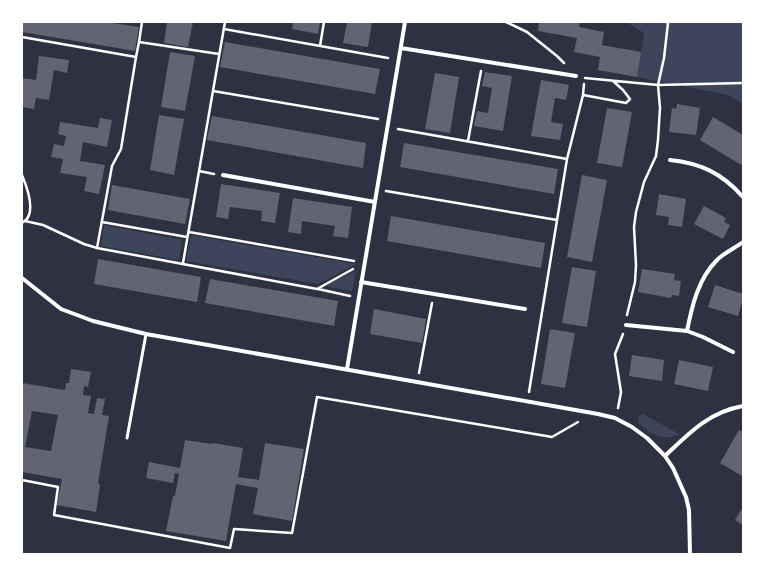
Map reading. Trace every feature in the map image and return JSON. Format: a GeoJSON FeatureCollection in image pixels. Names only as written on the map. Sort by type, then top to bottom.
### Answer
{"type":"FeatureCollection","features":[{"type":"Feature","properties":{"kind":"street"},"geometry":{"type":"LineString","coordinates":[[347,369],[405,22]]}},
{"type":"Feature","properties":{"kind":"street"},"geometry":{"type":"LineString","coordinates":[[400,48],[576,76]]}},
{"type":"Feature","properties":{"kind":"street"},"geometry":{"type":"LineString","coordinates":[[670,160],[688,162],[702,166],[727,181],[743,197]]}},
{"type":"Feature","properties":{"kind":"street"},"geometry":{"type":"LineString","coordinates":[[223,175],[375,202]]}},
{"type":"Feature","properties":{"kind":"street"},"geometry":{"type":"LineString","coordinates":[[687,331],[698,289],[708,271],[717,260],[743,242]]}},
{"type":"Feature","properties":{"kind":"street"},"geometry":{"type":"LineString","coordinates":[[22,278],[61,309],[94,321],[146,334],[527,401],[615,418],[637,431],[665,456],[673,468],[686,497],[689,510],[688,554]]}},
{"type":"Feature","properties":{"kind":"street"},"geometry":{"type":"LineString","coordinates":[[361,282],[525,309]]}},
{"type":"Feature","properties":{"kind":"street"},"geometry":{"type":"LineString","coordinates":[[626,325],[687,331],[733,352]]}},
{"type":"Feature","properties":{"kind":"street"},"geometry":{"type":"LineString","coordinates":[[665,456],[699,425],[712,416],[723,411],[743,406]]}},
{"type":"Feature","properties":{"kind":"lane"},"geometry":{"type":"LineString","coordinates":[[127,438],[146,334]]}},
{"type":"Feature","properties":{"kind":"path"},"geometry":{"type":"LineString","coordinates":[[97,248],[112,166],[121,149],[142,22]]}},
{"type":"Feature","properties":{"kind":"path"},"geometry":{"type":"LineString","coordinates":[[183,263],[225,22]]}},
{"type":"Feature","properties":{"kind":"path"},"geometry":{"type":"LineString","coordinates":[[320,46],[324,22]]}},
{"type":"Feature","properties":{"kind":"path"},"geometry":{"type":"LineString","coordinates":[[506,22],[527,32],[557,56],[576,76],[658,85],[743,83]]}},
{"type":"Feature","properties":{"kind":"path"},"geometry":{"type":"LineString","coordinates":[[615,418],[621,392],[615,354],[626,325],[627,309],[635,282],[636,265],[634,234],[636,212],[644,182],[656,156],[660,108],[658,85],[664,58],[668,23],[666,22]]}},
{"type":"Feature","properties":{"kind":"path"},"geometry":{"type":"LineString","coordinates":[[223,29],[398,60]]}},
{"type":"Feature","properties":{"kind":"path"},"geometry":{"type":"LineString","coordinates":[[22,37],[136,57]]}},
{"type":"Feature","properties":{"kind":"path"},"geometry":{"type":"LineString","coordinates":[[139,42],[219,54]]}},
{"type":"Feature","properties":{"kind":"path"},"geometry":{"type":"LineString","coordinates":[[468,141],[483,61]]}},
{"type":"Feature","properties":{"kind":"path"},"geometry":{"type":"LineString","coordinates":[[527,401],[567,159],[583,95],[584,78]]}},
{"type":"Feature","properties":{"kind":"path"},"geometry":{"type":"LineString","coordinates":[[583,95],[626,103],[630,99],[613,81]]}},
{"type":"Feature","properties":{"kind":"path"},"geometry":{"type":"LineString","coordinates":[[213,90],[388,121]]}},
{"type":"Feature","properties":{"kind":"path"},"geometry":{"type":"LineString","coordinates":[[387,127],[567,159]]}},
{"type":"Feature","properties":{"kind":"path"},"geometry":{"type":"LineString","coordinates":[[199,171],[223,175]]}},
{"type":"Feature","properties":{"kind":"path"},"geometry":{"type":"LineString","coordinates":[[22,175],[31,205],[26,221]]}},
{"type":"Feature","properties":{"kind":"path"},"geometry":{"type":"LineString","coordinates":[[377,189],[557,220]]}},
{"type":"Feature","properties":{"kind":"path"},"geometry":{"type":"LineString","coordinates":[[22,223],[26,221],[43,225],[84,244],[97,248],[317,288],[359,298]]}},
{"type":"Feature","properties":{"kind":"path"},"geometry":{"type":"LineString","coordinates":[[102,222],[187,237]]}},
{"type":"Feature","properties":{"kind":"path"},"geometry":{"type":"LineString","coordinates":[[189,232],[365,263]]}},
{"type":"Feature","properties":{"kind":"path"},"geometry":{"type":"LineString","coordinates":[[317,288],[365,263]]}},
{"type":"Feature","properties":{"kind":"path"},"geometry":{"type":"LineString","coordinates":[[418,383],[433,294]]}},
{"type":"Feature","properties":{"kind":"path"},"geometry":{"type":"LineString","coordinates":[[22,480],[58,487],[54,515],[230,548],[234,529],[292,533],[317,397],[552,437],[582,419],[598,414]]}},
{"type":"Feature","properties":{"kind":"shaded area"},"geometry":{"type":"Polygon","coordinates":[[[626,22],[743,22],[743,104],[728,95],[637,77],[644,33],[626,22]]]}},
{"type":"Feature","properties":{"kind":"shaded area"},"geometry":{"type":"Polygon","coordinates":[[[104,225],[182,240],[179,260],[101,246],[104,225]]]}},
{"type":"Feature","properties":{"kind":"shaded area"},"geometry":{"type":"Polygon","coordinates":[[[191,235],[356,264],[318,284],[186,261],[191,235]]]}},
{"type":"Feature","properties":{"kind":"shaded area"},"geometry":{"type":"Polygon","coordinates":[[[356,271],[352,291],[328,287],[329,284],[356,271]]]}},
{"type":"Feature","properties":{"kind":"shaded area"},"geometry":{"type":"Polygon","coordinates":[[[643,414],[679,434],[673,437],[657,436],[638,423],[639,416],[643,414]]]}},
{"type":"Feature","properties":{"kind":"building"},"geometry":{"type":"Polygon","coordinates":[[[22,22],[106,22],[139,27],[135,51],[22,32],[22,22]]]}},
{"type":"Feature","properties":{"kind":"building"},"geometry":{"type":"Polygon","coordinates":[[[167,22],[193,22],[188,47],[164,43],[167,22]]]}},
{"type":"Feature","properties":{"kind":"building"},"geometry":{"type":"Polygon","coordinates":[[[293,22],[320,22],[318,34],[292,29],[293,22]]]}},
{"type":"Feature","properties":{"kind":"building"},"geometry":{"type":"Polygon","coordinates":[[[347,22],[372,22],[368,47],[343,43],[347,22]]]}},
{"type":"Feature","properties":{"kind":"building"},"geometry":{"type":"Polygon","coordinates":[[[539,22],[580,22],[579,27],[604,32],[602,45],[641,52],[637,77],[598,70],[600,57],[574,52],[577,38],[538,31],[539,22]]]}},
{"type":"Feature","properties":{"kind":"building"},"geometry":{"type":"Polygon","coordinates":[[[225,42],[380,69],[375,94],[220,67],[225,42]]]}},
{"type":"Feature","properties":{"kind":"building"},"geometry":{"type":"Polygon","coordinates":[[[170,52],[195,56],[185,111],[161,107],[170,52]]]}},
{"type":"Feature","properties":{"kind":"building"},"geometry":{"type":"Polygon","coordinates":[[[39,56],[69,60],[67,73],[54,70],[49,100],[36,98],[34,109],[22,107],[22,78],[36,80],[39,56]]]}},
{"type":"Feature","properties":{"kind":"building"},"geometry":{"type":"Polygon","coordinates":[[[485,72],[512,76],[503,131],[474,126],[477,111],[488,113],[492,88],[482,86],[485,72]]]}},
{"type":"Feature","properties":{"kind":"building"},"geometry":{"type":"Polygon","coordinates":[[[435,73],[459,77],[450,133],[425,129],[435,73]]]}},
{"type":"Feature","properties":{"kind":"building"},"geometry":{"type":"Polygon","coordinates":[[[541,80],[569,85],[566,100],[555,98],[551,122],[563,124],[560,140],[531,136],[541,80]]]}},
{"type":"Feature","properties":{"kind":"building"},"geometry":{"type":"Polygon","coordinates":[[[677,104],[700,108],[696,135],[669,132],[672,108],[676,109],[677,104]]]}},
{"type":"Feature","properties":{"kind":"building"},"geometry":{"type":"Polygon","coordinates":[[[607,108],[632,112],[622,167],[597,163],[607,108]]]}},
{"type":"Feature","properties":{"kind":"building"},"geometry":{"type":"Polygon","coordinates":[[[159,115],[184,119],[174,175],[150,170],[159,115]]]}},
{"type":"Feature","properties":{"kind":"building"},"geometry":{"type":"Polygon","coordinates":[[[212,116],[366,143],[363,168],[207,140],[212,116]]]}},
{"type":"Feature","properties":{"kind":"building"},"geometry":{"type":"Polygon","coordinates":[[[713,117],[743,135],[743,166],[700,140],[713,117]]]}},
{"type":"Feature","properties":{"kind":"building"},"geometry":{"type":"Polygon","coordinates":[[[100,118],[112,120],[107,147],[83,142],[80,161],[105,165],[99,194],[84,191],[87,177],[60,173],[63,159],[51,157],[54,144],[64,146],[66,136],[58,134],[60,122],[98,128],[100,118]]]}},
{"type":"Feature","properties":{"kind":"building"},"geometry":{"type":"Polygon","coordinates":[[[404,143],[558,169],[554,194],[400,167],[404,143]]]}},
{"type":"Feature","properties":{"kind":"building"},"geometry":{"type":"Polygon","coordinates":[[[582,175],[607,180],[592,262],[567,257],[582,175]]]}},
{"type":"Feature","properties":{"kind":"building"},"geometry":{"type":"Polygon","coordinates":[[[221,184],[280,193],[275,223],[261,221],[262,211],[230,207],[228,219],[216,217],[221,184]]]}},
{"type":"Feature","properties":{"kind":"building"},"geometry":{"type":"Polygon","coordinates":[[[112,185],[190,199],[185,224],[108,210],[112,185]]]}},
{"type":"Feature","properties":{"kind":"building"},"geometry":{"type":"Polygon","coordinates":[[[659,194],[686,199],[682,227],[668,225],[669,217],[656,215],[659,194]]]}},
{"type":"Feature","properties":{"kind":"building"},"geometry":{"type":"Polygon","coordinates":[[[293,198],[352,207],[348,238],[333,236],[335,226],[302,221],[301,234],[288,232],[293,198]]]}},
{"type":"Feature","properties":{"kind":"building"},"geometry":{"type":"Polygon","coordinates":[[[704,206],[726,218],[724,222],[730,225],[723,239],[694,224],[704,206]]]}},
{"type":"Feature","properties":{"kind":"building"},"geometry":{"type":"Polygon","coordinates":[[[391,216],[545,243],[541,268],[387,241],[391,216]]]}},
{"type":"Feature","properties":{"kind":"building"},"geometry":{"type":"Polygon","coordinates":[[[98,259],[201,277],[197,302],[94,284],[98,259]]]}},
{"type":"Feature","properties":{"kind":"building"},"geometry":{"type":"Polygon","coordinates":[[[572,267],[596,271],[587,327],[562,323],[572,267]]]}},
{"type":"Feature","properties":{"kind":"building"},"geometry":{"type":"Polygon","coordinates":[[[642,269],[675,274],[674,280],[681,281],[679,296],[672,295],[671,298],[638,292],[642,269]]]}},
{"type":"Feature","properties":{"kind":"building"},"geometry":{"type":"Polygon","coordinates":[[[210,279],[338,301],[334,326],[205,303],[210,279]]]}},
{"type":"Feature","properties":{"kind":"building"},"geometry":{"type":"Polygon","coordinates":[[[715,285],[743,294],[738,316],[708,307],[715,285]]]}},
{"type":"Feature","properties":{"kind":"building"},"geometry":{"type":"Polygon","coordinates":[[[374,309],[426,319],[422,343],[370,334],[374,309]]]}},
{"type":"Feature","properties":{"kind":"building"},"geometry":{"type":"Polygon","coordinates":[[[550,329],[575,333],[565,388],[541,384],[550,329]]]}},
{"type":"Feature","properties":{"kind":"building"},"geometry":{"type":"Polygon","coordinates":[[[632,355],[664,360],[662,381],[629,376],[632,355]]]}},
{"type":"Feature","properties":{"kind":"building"},"geometry":{"type":"Polygon","coordinates":[[[679,360],[713,367],[708,391],[674,384],[679,360]]]}},
{"type":"Feature","properties":{"kind":"building"},"geometry":{"type":"Polygon","coordinates":[[[71,369],[91,372],[88,387],[84,386],[83,395],[91,396],[88,413],[94,414],[97,398],[105,399],[102,415],[109,416],[98,483],[100,485],[96,512],[57,505],[62,479],[22,472],[22,383],[65,390],[66,383],[69,383],[71,369]],[[32,411],[25,447],[51,451],[58,415],[32,411]]]}},
{"type":"Feature","properties":{"kind":"building"},"geometry":{"type":"Polygon","coordinates":[[[739,430],[743,432],[742,476],[720,463],[739,430]]]}},
{"type":"Feature","properties":{"kind":"building"},"geometry":{"type":"Polygon","coordinates":[[[185,440],[243,448],[238,477],[259,480],[265,443],[304,449],[292,521],[253,514],[258,488],[236,484],[226,541],[166,531],[179,474],[175,473],[173,483],[146,478],[149,462],[180,468],[185,440]]]}},
{"type":"Feature","properties":{"kind":"building"},"geometry":{"type":"Polygon","coordinates":[[[743,507],[743,525],[735,520],[743,507]]]}}]}
